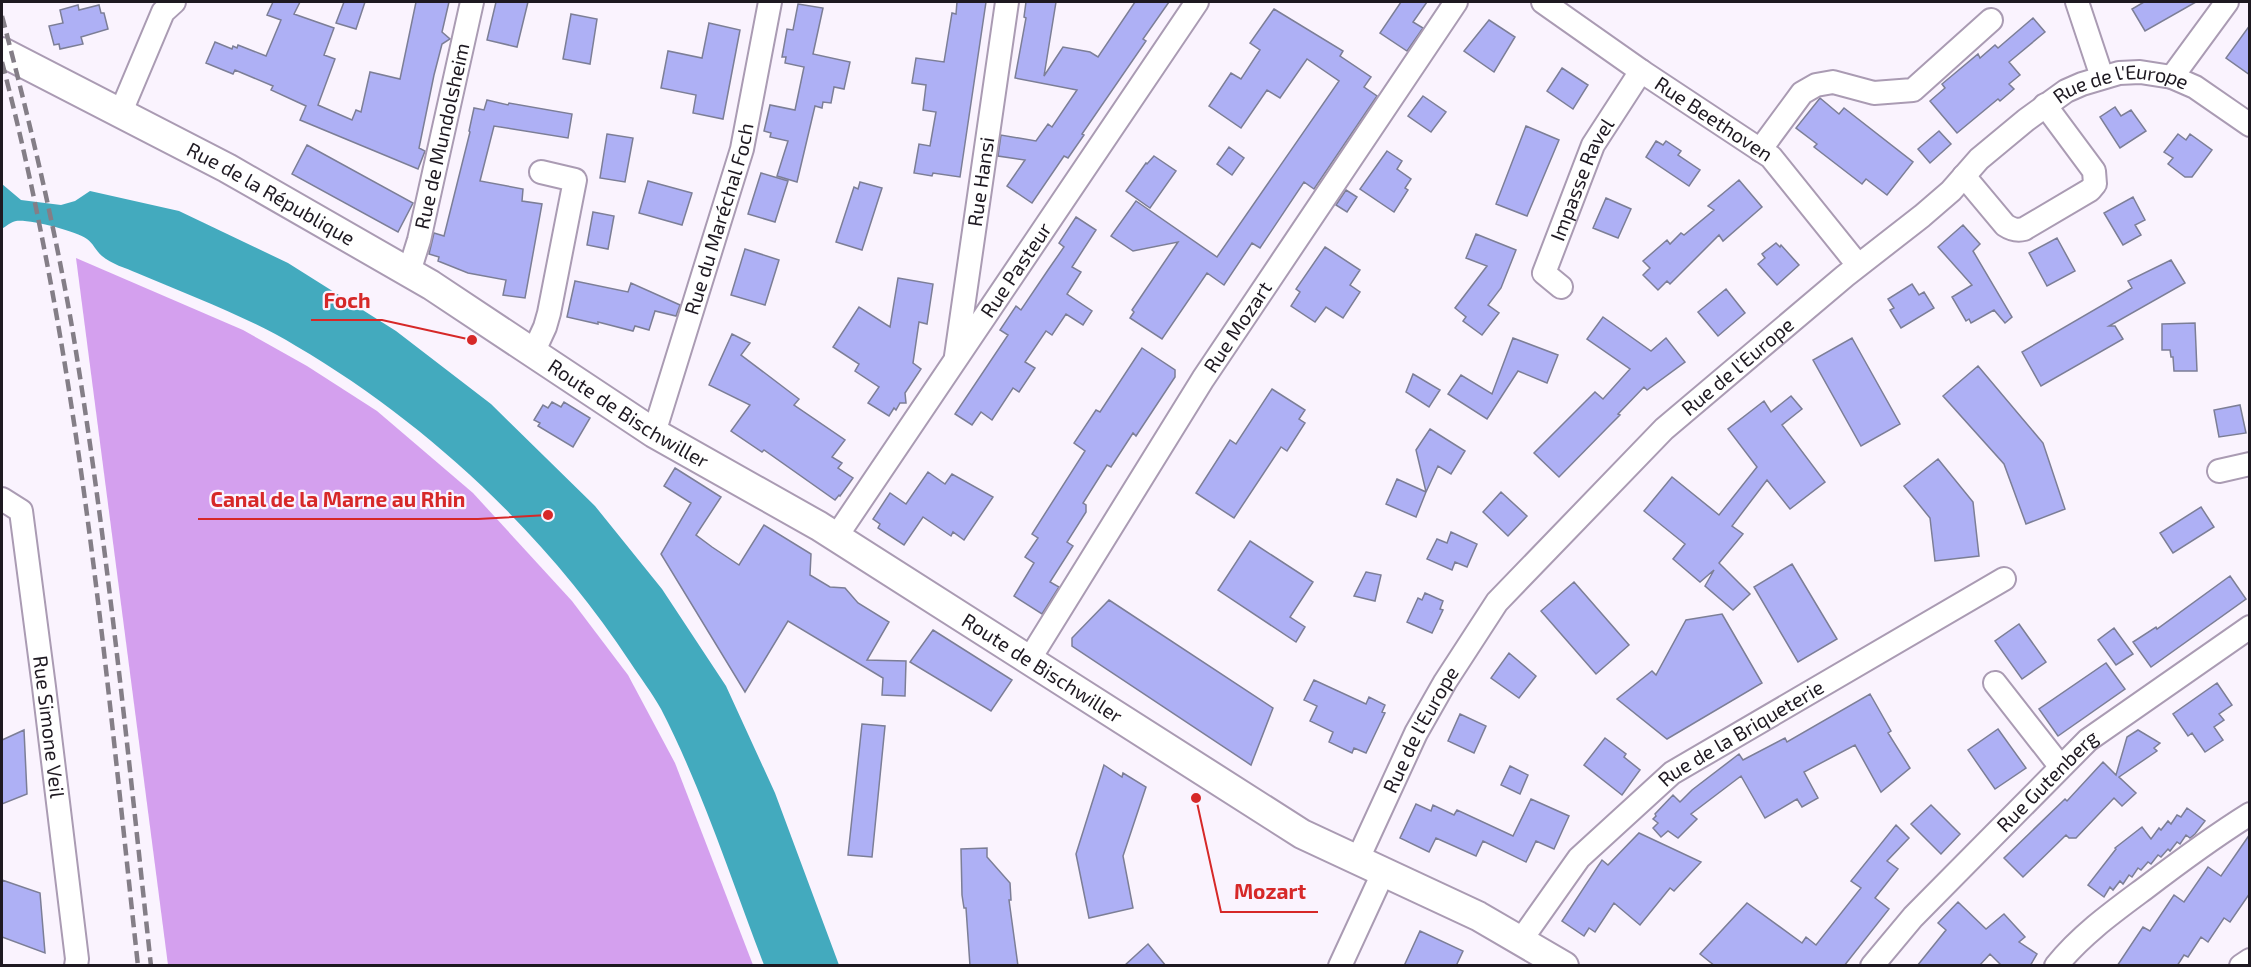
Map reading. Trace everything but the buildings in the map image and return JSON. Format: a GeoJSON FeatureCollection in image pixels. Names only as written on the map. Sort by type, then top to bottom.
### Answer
{"type":"FeatureCollection","features":[{"type":"Feature","properties":{"kind":"main road","name":"Rue de la République"},"geometry":{"type":"LineString","coordinates":[[2,52],[227,168],[409,272],[533,352]]}},
{"type":"Feature","properties":{"kind":"main road","name":"Route de Bischwiller"},"geometry":{"type":"LineString","coordinates":[[533,352],[654,433],[836,537],[1283,822],[1357,861],[1478,916],[1564,966]]}},
{"type":"Feature","properties":{"kind":"street","name":"Rue de Mundolsheim"},"geometry":{"type":"LineString","coordinates":[[409,272],[419,240],[472,2]]}},
{"type":"Feature","properties":{"kind":"street","name":"Rue du Maréchal Foch"},"geometry":{"type":"LineString","coordinates":[[654,433],[742,149],[770,2]]}},
{"type":"Feature","properties":{"kind":"street","name":"Rue Hansi"},"geometry":{"type":"LineString","coordinates":[[955,362],[1007,2]]}},
{"type":"Feature","properties":{"kind":"street","name":"Rue Pasteur"},"geometry":{"type":"LineString","coordinates":[[836,537],[1197,2]]}},
{"type":"Feature","properties":{"kind":"street","name":"Rue Mozart"},"geometry":{"type":"LineString","coordinates":[[1029,660],[1203,379],[1456,2]]}},
{"type":"Feature","properties":{"kind":"street","name":"Rue Beethoven"},"geometry":{"type":"LineString","coordinates":[[1543,2],[1771,158],[1858,265]]}},
{"type":"Feature","properties":{"kind":"street"},"geometry":{"type":"LineString","coordinates":[[2077,2],[2102,77]]}},
{"type":"Feature","properties":{"kind":"street"},"geometry":{"type":"LineString","coordinates":[[2172,77],[2226,2]]}},
{"type":"Feature","properties":{"kind":"street"},"geometry":{"type":"LineString","coordinates":[[120,114],[166,5]]}},
{"type":"Feature","properties":{"kind":"street"},"geometry":{"type":"LineString","coordinates":[[1760,150],[1802,93],[1815,85],[1833,82],[1874,93],[1912,90],[1991,20]]}},
{"type":"Feature","properties":{"kind":"street","name":"Impasse Ravel"},"geometry":{"type":"LineString","coordinates":[[1561,287],[1544,273],[1593,145],[1641,71]]}},
{"type":"Feature","properties":{"kind":"street","name":"Rue de l'Europe"},"geometry":{"type":"LineString","coordinates":[[1357,861],[1416,734],[1445,682],[1497,602],[1664,429],[1858,265],[1922,216],[1951,191],[1986,154],[2045,105],[2066,91],[2102,77],[2140,72],[2172,77],[2202,92],[2250,125]]}},
{"type":"Feature","properties":{"kind":"street"},"geometry":{"type":"LineString","coordinates":[[1964,176],[2005,225],[2010,229],[2019,230],[2024,230],[2090,190],[2095,184],[2094,171],[2045,105]]}},
{"type":"Feature","properties":{"kind":"street"},"geometry":{"type":"LineString","coordinates":[[533,352],[549,313],[575,180],[541,172]]}},
{"type":"Feature","properties":{"kind":"street"},"geometry":{"type":"LineString","coordinates":[[2219,471],[2250,464]]}},
{"type":"Feature","properties":{"kind":"street","name":"Rue Simone Veil"},"geometry":{"type":"LineString","coordinates":[[2,499],[21,511],[46,699],[76,966]]}},
{"type":"Feature","properties":{"kind":"street","name":"Rue de la Briqueterie"},"geometry":{"type":"LineString","coordinates":[[1521,940],[1579,858],[1672,773],[2004,579]]}},
{"type":"Feature","properties":{"kind":"street","name":"Rue Gutenberg"},"geometry":{"type":"LineString","coordinates":[[1872,966],[1913,917],[2088,740],[2250,627]]}},
{"type":"Feature","properties":{"kind":"street"},"geometry":{"type":"LineString","coordinates":[[1995,683],[2060,766]]}},
{"type":"Feature","properties":{"kind":"street"},"geometry":{"type":"LineString","coordinates":[[2056,966],[2100,922],[2214,836],[2250,814]]}},
{"type":"Feature","properties":{"kind":"street"},"geometry":{"type":"LineString","coordinates":[[1340,966],[1383,873]]}},
{"type":"Feature","properties":{"kind":"street"},"geometry":{"type":"LineString","coordinates":[[2241,966],[2250,960]]}},
{"type":"Feature","properties":{"kind":"shaded area"},"geometry":{"type":"Polygon","coordinates":[[[76,258],[243,330],[307,366],[377,411],[473,493],[572,601],[628,675],[675,763],[753,965],[168,965],[76,258]]]}},
{"type":"Feature","properties":{"kind":"water"},"geometry":{"type":"Polygon","coordinates":[[[2,184],[21,200],[61,205],[75,201],[90,191],[179,211],[288,263],[396,331],[491,404],[595,506],[662,589],[726,686],[775,793],[839,965],[764,965],[703,803],[657,703],[597,615],[561,570],[481,485],[391,410],[344,376],[277,335],[218,307],[114,264],[102,256],[87,239],[63,229],[16,221],[2,229],[2,184]]]}},
{"type":"Feature","properties":{"kind":"railway"},"geometry":{"type":"LineString","coordinates":[[2,16],[49,210],[72,327],[96,486],[116,646],[151,966]]}},
{"type":"Feature","properties":{"kind":"railway"},"geometry":{"type":"LineString","coordinates":[[2,62],[29,173],[70,398],[101,625],[138,966]]}},
{"type":"Feature","properties":{"kind":"place","name":"Foch"},"geometry":{"type":"Point","coordinates":[472,340]}},
{"type":"Feature","properties":{"kind":"place","name":"Canal de la Marne au Rhin"},"geometry":{"type":"Point","coordinates":[548,515]}},
{"type":"Feature","properties":{"kind":"place","name":"Mozart"},"geometry":{"type":"Point","coordinates":[1196,798]}}]}
